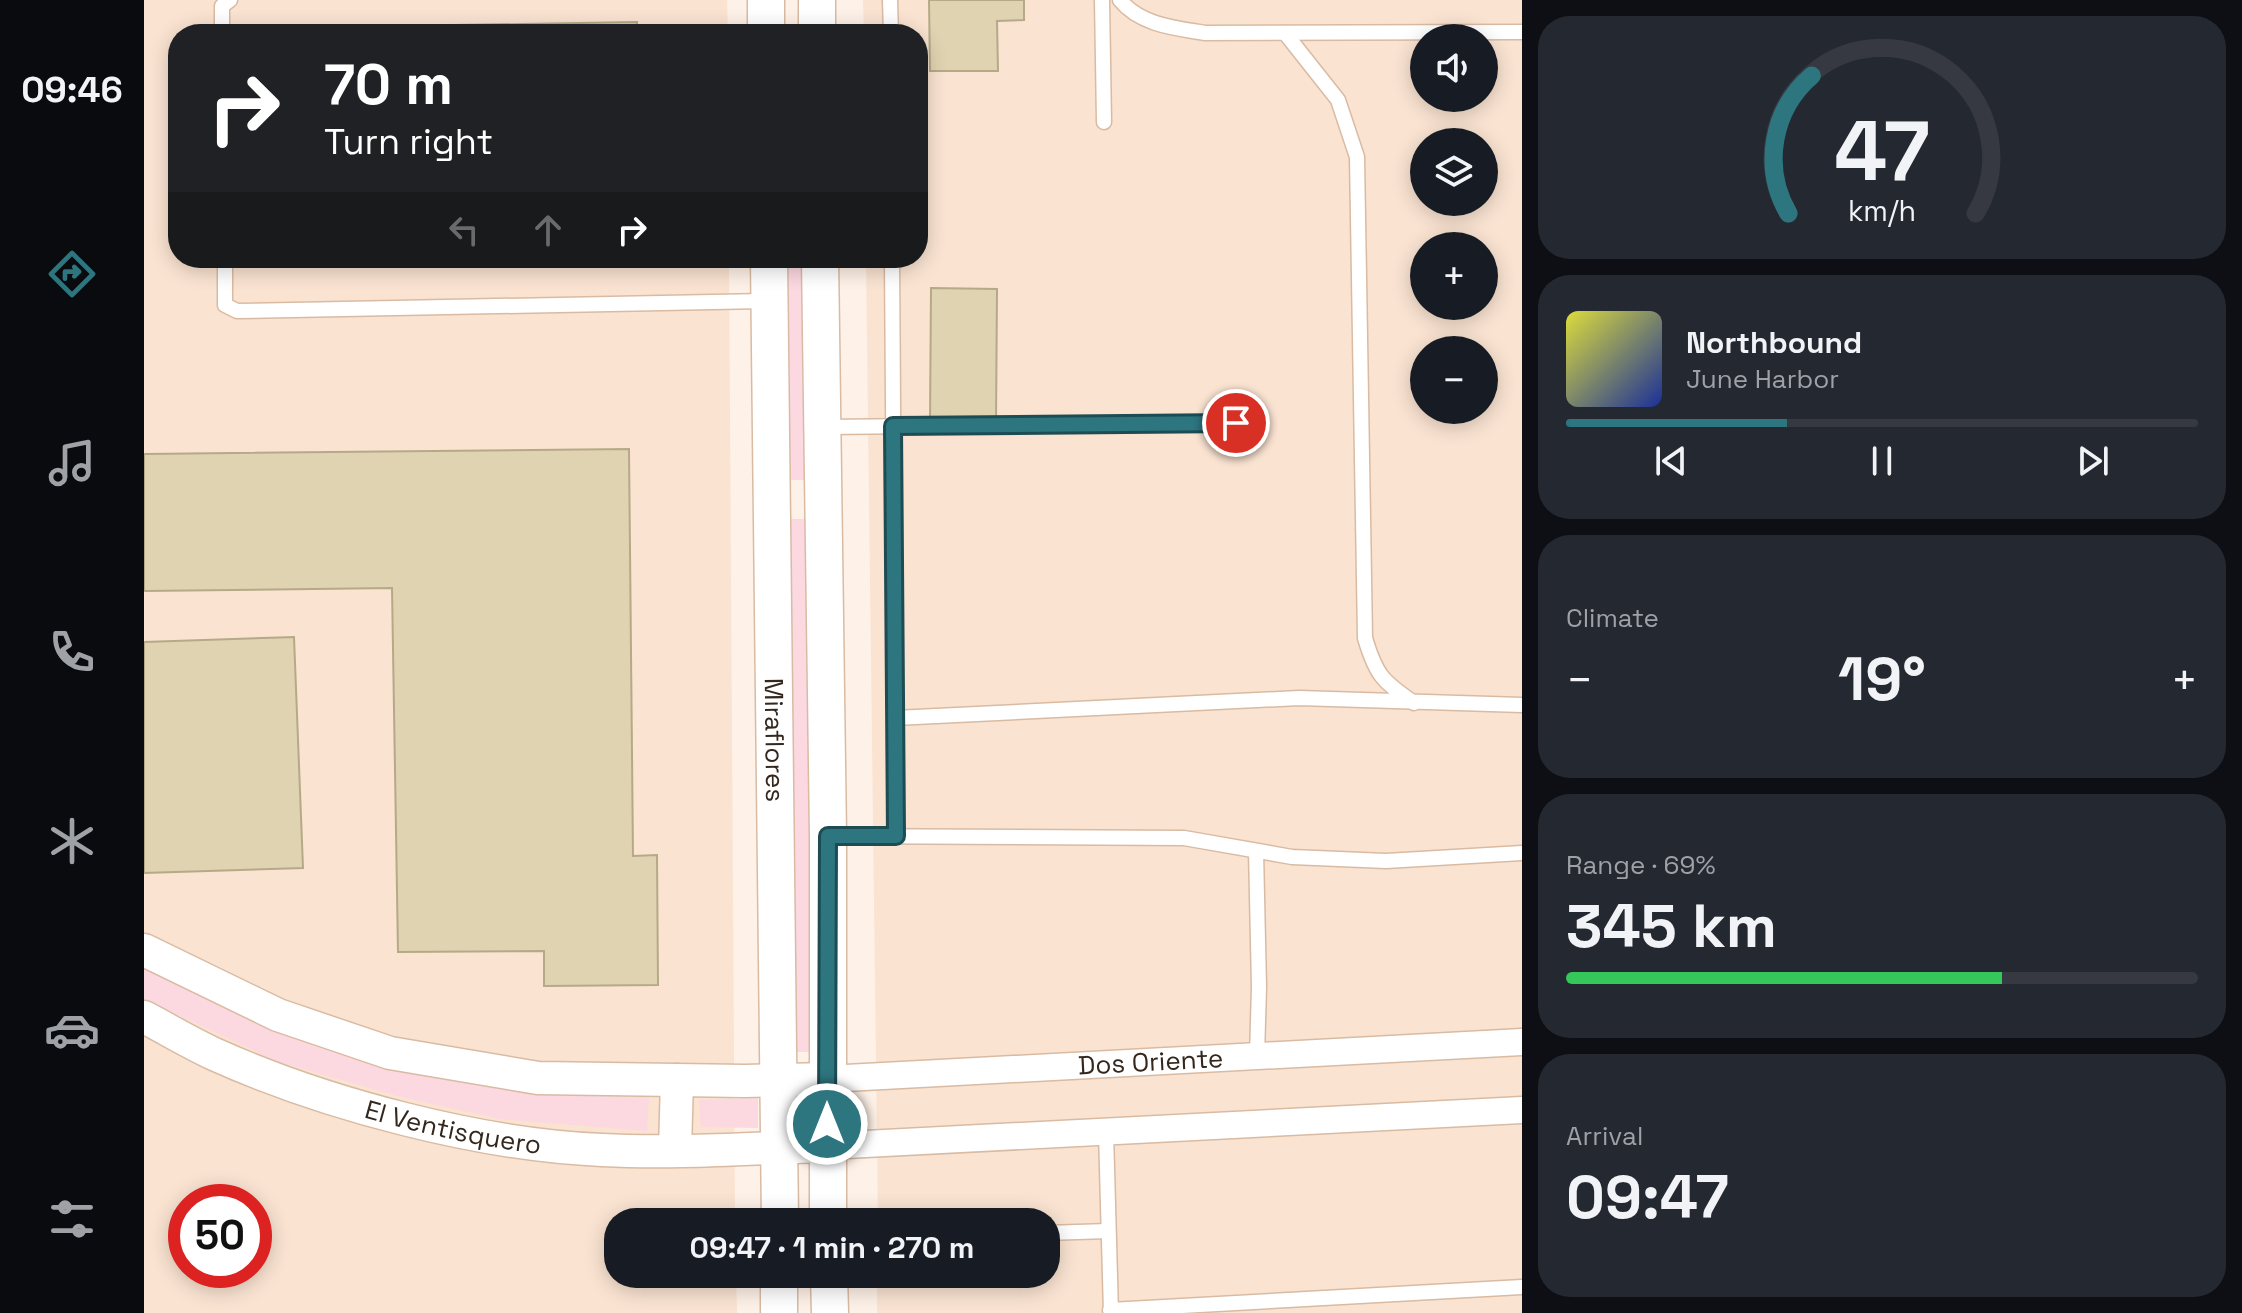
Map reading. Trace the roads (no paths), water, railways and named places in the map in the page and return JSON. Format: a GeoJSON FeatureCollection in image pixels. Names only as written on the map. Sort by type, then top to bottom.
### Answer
{"type":"FeatureCollection","features":[{"type":"Feature","properties":{"kind":"main road"},"geometry":{"type":"LineString","coordinates":[[766,0],[766,24]]}},
{"type":"Feature","properties":{"kind":"main road"},"geometry":{"type":"LineString","coordinates":[[817,0],[817,24]]}},
{"type":"Feature","properties":{"kind":"main road","name":"Miraflores"},"geometry":{"type":"LineString","coordinates":[[769,268],[780,1208]]}},
{"type":"Feature","properties":{"kind":"main road","name":"Miraflores"},"geometry":{"type":"LineString","coordinates":[[820,268],[828,836],[828,1208]]}},
{"type":"Feature","properties":{"kind":"main road"},"geometry":{"type":"LineString","coordinates":[[770,499],[787,504],[801,503],[824,489]]}},
{"type":"Feature","properties":{"kind":"main road"},"geometry":{"type":"LineString","coordinates":[[779,1288],[779,1313]]}},
{"type":"Feature","properties":{"kind":"main road"},"geometry":{"type":"LineString","coordinates":[[829,1288],[830,1313]]}},
{"type":"Feature","properties":{"kind":"street"},"geometry":{"type":"LineString","coordinates":[[144,950],[278,1015],[390,1053],[538,1078],[778,1080]]}},
{"type":"Feature","properties":{"kind":"street","name":"El Ventisquero"},"geometry":{"type":"LineString","coordinates":[[144,1017],[214,1054],[298,1086],[365,1107],[488,1138],[601,1150],[780,1147]]}},
{"type":"Feature","properties":{"kind":"street","name":"Dos Oriente"},"geometry":{"type":"LineString","coordinates":[[778,1080],[1522,1042]]}},
{"type":"Feature","properties":{"kind":"street"},"geometry":{"type":"LineString","coordinates":[[675,1150],[677,1080]]}},
{"type":"Feature","properties":{"kind":"street"},"geometry":{"type":"LineString","coordinates":[[780,1147],[1522,1110]]}},
{"type":"Feature","properties":{"kind":"lane"},"geometry":{"type":"LineString","coordinates":[[222,24],[222,6],[230,0]]}},
{"type":"Feature","properties":{"kind":"lane"},"geometry":{"type":"LineString","coordinates":[[890,0],[891,24]]}},
{"type":"Feature","properties":{"kind":"lane"},"geometry":{"type":"LineString","coordinates":[[1102,0],[1104,122]]}},
{"type":"Feature","properties":{"kind":"lane"},"geometry":{"type":"LineString","coordinates":[[1120,0],[1127,8],[1162,26],[1205,33],[1522,32]]}},
{"type":"Feature","properties":{"kind":"lane"},"geometry":{"type":"LineString","coordinates":[[1285,33],[1338,100],[1357,157],[1365,638],[1374,668],[1387,685],[1414,703]]}},
{"type":"Feature","properties":{"kind":"lane"},"geometry":{"type":"LineString","coordinates":[[225,268],[225,305],[237,311],[770,301]]}},
{"type":"Feature","properties":{"kind":"lane"},"geometry":{"type":"LineString","coordinates":[[892,268],[896,836]]}},
{"type":"Feature","properties":{"kind":"lane"},"geometry":{"type":"LineString","coordinates":[[823,427],[1236,423]]}},
{"type":"Feature","properties":{"kind":"lane"},"geometry":{"type":"LineString","coordinates":[[895,718],[1299,698],[1522,705]]}},
{"type":"Feature","properties":{"kind":"lane"},"geometry":{"type":"LineString","coordinates":[[828,836],[1184,838],[1292,857],[1386,861],[1522,853]]}},
{"type":"Feature","properties":{"kind":"lane"},"geometry":{"type":"LineString","coordinates":[[1256,851],[1257,1056]]}},
{"type":"Feature","properties":{"kind":"lane"},"geometry":{"type":"LineString","coordinates":[[1106,1132],[1110,1312],[1522,1287]]}},
{"type":"Feature","properties":{"kind":"lane"},"geometry":{"type":"LineString","coordinates":[[1060,1233],[1108,1231]]}}]}
